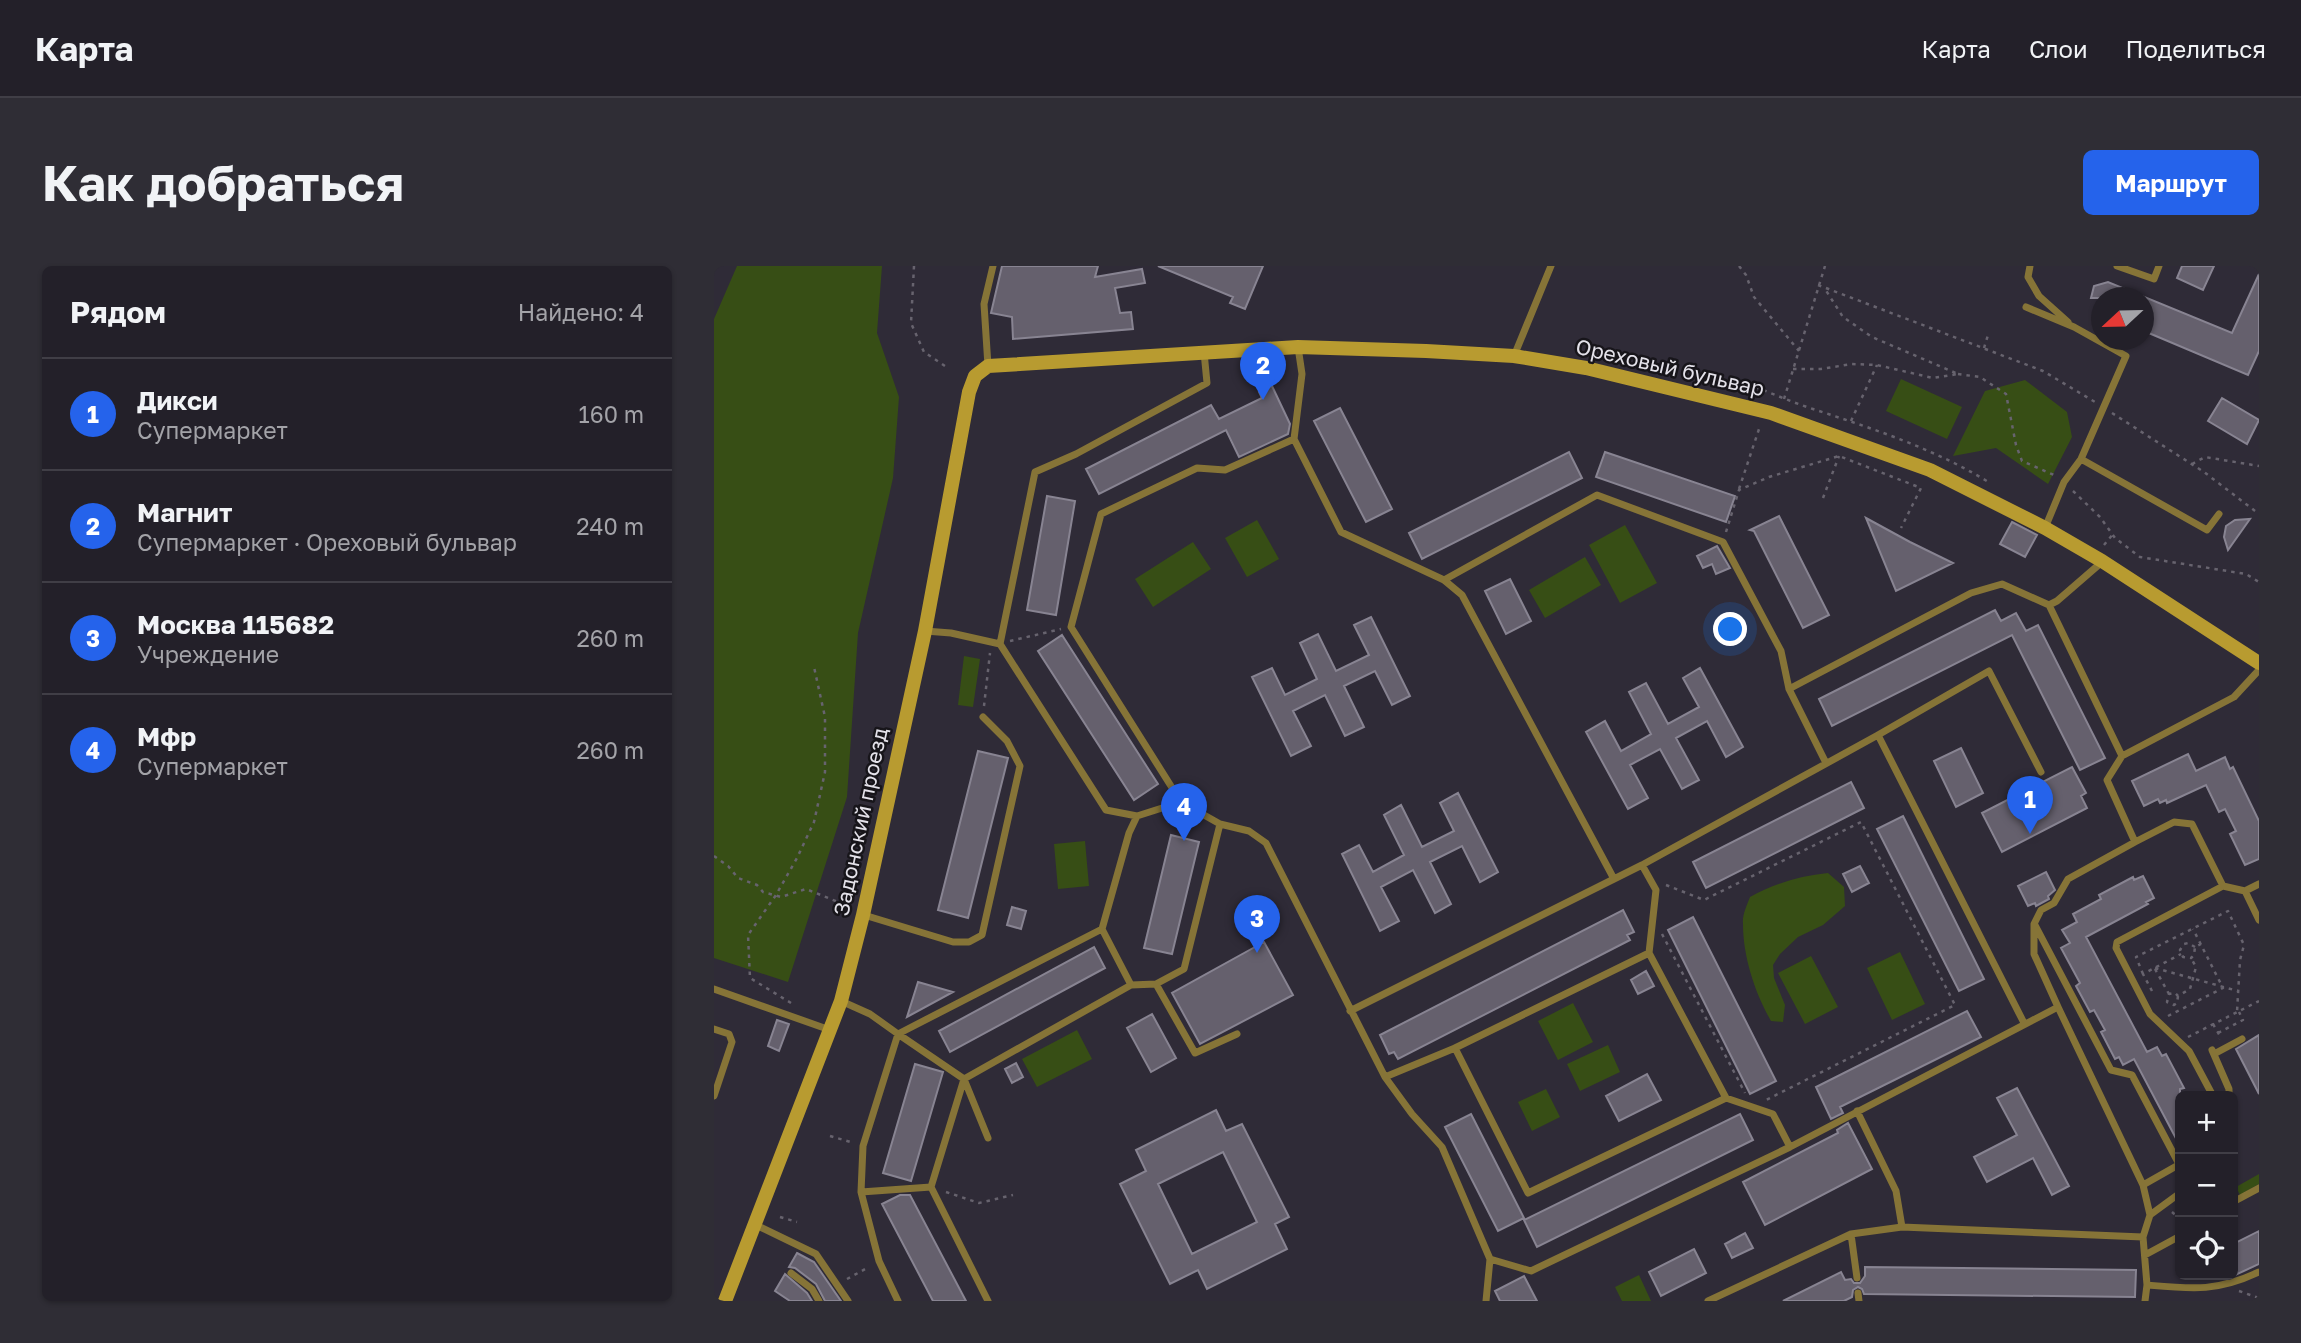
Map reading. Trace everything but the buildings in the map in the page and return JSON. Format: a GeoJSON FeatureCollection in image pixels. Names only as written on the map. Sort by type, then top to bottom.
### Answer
{"type":"FeatureCollection","features":[{"type":"Feature","properties":{"kind":"street","name":"Ореховый бульвар"},"geometry":{"type":"LineString","coordinates":[[988,366],[1298,347],[1514,356],[1586,368],[1771,413],[1930,470],[2101,555],[2259,663]]}},
{"type":"Feature","properties":{"kind":"street","name":"Задонский проезд"},"geometry":{"type":"LineString","coordinates":[[725,1301],[841,1001],[863,915],[925,631],[969,392],[975,376],[988,366]]}},
{"type":"Feature","properties":{"kind":"lane"},"geometry":{"type":"LineString","coordinates":[[988,366],[984,304],[993,266]]}},
{"type":"Feature","properties":{"kind":"lane"},"geometry":{"type":"LineString","coordinates":[[1514,356],[1551,266]]}},
{"type":"Feature","properties":{"kind":"lane"},"geometry":{"type":"LineString","coordinates":[[2030,266],[2028,277],[2039,296],[2074,327]]}},
{"type":"Feature","properties":{"kind":"lane"},"geometry":{"type":"LineString","coordinates":[[2117,266],[2154,279],[2159,266]]}},
{"type":"Feature","properties":{"kind":"lane"},"geometry":{"type":"LineString","coordinates":[[2026,307],[2074,327],[2126,356],[2081,459],[2064,482],[2045,528]]}},
{"type":"Feature","properties":{"kind":"lane"},"geometry":{"type":"LineString","coordinates":[[1298,347],[1302,374],[1294,439],[1341,532],[1444,580],[1462,595],[1614,879]]}},
{"type":"Feature","properties":{"kind":"lane"},"geometry":{"type":"LineString","coordinates":[[996,643],[1035,472],[1076,454],[1207,383],[1204,352]]}},
{"type":"Feature","properties":{"kind":"lane"},"geometry":{"type":"LineString","coordinates":[[1294,439],[1225,470],[1197,468],[1101,514],[1071,627],[1181,802],[1220,824],[1249,831],[1266,843],[1385,1077],[1412,1114],[1442,1147],[1490,1259],[1486,1301]]}},
{"type":"Feature","properties":{"kind":"lane"},"geometry":{"type":"LineString","coordinates":[[2081,459],[2207,530],[2219,514]]}},
{"type":"Feature","properties":{"kind":"lane"},"geometry":{"type":"LineString","coordinates":[[1444,580],[1597,495],[1723,542],[1781,651],[1789,689],[1826,763]]}},
{"type":"Feature","properties":{"kind":"lane"},"geometry":{"type":"LineString","coordinates":[[2049,605],[2057,601],[2101,555]]}},
{"type":"Feature","properties":{"kind":"lane"},"geometry":{"type":"LineString","coordinates":[[1789,689],[1971,593],[2002,584],[2049,605],[2122,756]]}},
{"type":"Feature","properties":{"kind":"lane"},"geometry":{"type":"LineString","coordinates":[[925,631],[996,643],[1106,810],[1137,816],[1181,802]]}},
{"type":"Feature","properties":{"kind":"lane"},"geometry":{"type":"LineString","coordinates":[[2135,842],[2107,780],[2122,756],[2234,697],[2259,670]]}},
{"type":"Feature","properties":{"kind":"lane"},"geometry":{"type":"LineString","coordinates":[[1350,1011],[1642,865],[1989,671],[2041,772]]}},
{"type":"Feature","properties":{"kind":"lane"},"geometry":{"type":"LineString","coordinates":[[863,915],[953,942],[969,942],[982,934],[1020,766],[1007,741],[983,717]]}},
{"type":"Feature","properties":{"kind":"lane"},"geometry":{"type":"LineString","coordinates":[[1878,734],[2024,1023]]}},
{"type":"Feature","properties":{"kind":"lane"},"geometry":{"type":"LineString","coordinates":[[1131,985],[1102,929],[1129,833],[1137,816]]}},
{"type":"Feature","properties":{"kind":"lane"},"geometry":{"type":"LineString","coordinates":[[2145,1301],[2147,1285],[2143,1237],[2150,1215],[2143,1185],[2034,954],[2034,924],[2041,910],[2054,903],[2068,879],[2174,821],[2193,824],[2223,886]]}},
{"type":"Feature","properties":{"kind":"lane"},"geometry":{"type":"LineString","coordinates":[[988,1301],[931,1188],[964,1079],[1131,985],[1156,984],[1184,969],[1220,824]]}},
{"type":"Feature","properties":{"kind":"lane"},"geometry":{"type":"LineString","coordinates":[[1642,865],[1656,890],[1649,953],[1727,1098],[1773,1114],[1790,1147]]}},
{"type":"Feature","properties":{"kind":"lane"},"geometry":{"type":"LineString","coordinates":[[2210,1091],[2189,1051],[2150,1014],[2116,948],[2117,942],[2223,886],[2245,891],[2259,884]]}},
{"type":"Feature","properties":{"kind":"lane"},"geometry":{"type":"LineString","coordinates":[[2245,891],[2259,920]]}},
{"type":"Feature","properties":{"kind":"lane"},"geometry":{"type":"LineString","coordinates":[[2034,924],[2111,1070],[2132,1075],[2175,1155]]}},
{"type":"Feature","properties":{"kind":"lane"},"geometry":{"type":"LineString","coordinates":[[898,1301],[879,1261],[861,1192],[863,1146],[898,1034],[1102,929]]}},
{"type":"Feature","properties":{"kind":"lane"},"geometry":{"type":"LineString","coordinates":[[1385,1077],[1455,1048],[1649,953]]}},
{"type":"Feature","properties":{"kind":"lane"},"geometry":{"type":"LineString","coordinates":[[1156,984],[1195,1053],[1237,1034]]}},
{"type":"Feature","properties":{"kind":"lane"},"geometry":{"type":"LineString","coordinates":[[714,989],[830,1030]]}},
{"type":"Feature","properties":{"kind":"lane"},"geometry":{"type":"LineString","coordinates":[[841,1001],[870,1014],[964,1079],[988,1138]]}},
{"type":"Feature","properties":{"kind":"lane"},"geometry":{"type":"LineString","coordinates":[[1490,1259],[1531,1271],[1790,1147],[2058,1007]]}},
{"type":"Feature","properties":{"kind":"lane"},"geometry":{"type":"LineString","coordinates":[[714,1029],[729,1034],[732,1042],[714,1096]]}},
{"type":"Feature","properties":{"kind":"lane"},"geometry":{"type":"LineString","coordinates":[[2229,1091],[2213,1052],[2242,1039]]}},
{"type":"Feature","properties":{"kind":"lane"},"geometry":{"type":"LineString","coordinates":[[1455,1048],[1528,1193],[1727,1098]]}},
{"type":"Feature","properties":{"kind":"lane"},"geometry":{"type":"LineString","coordinates":[[1857,1111],[1896,1191],[1902,1227]]}},
{"type":"Feature","properties":{"kind":"lane"},"geometry":{"type":"LineString","coordinates":[[2143,1185],[2175,1167]]}},
{"type":"Feature","properties":{"kind":"lane"},"geometry":{"type":"LineString","coordinates":[[861,1192],[931,1188]]}},
{"type":"Feature","properties":{"kind":"lane"},"geometry":{"type":"LineString","coordinates":[[2238,1199],[2259,1188]]}},
{"type":"Feature","properties":{"kind":"lane"},"geometry":{"type":"LineString","coordinates":[[2150,1215],[2175,1197]]}},
{"type":"Feature","properties":{"kind":"lane"},"geometry":{"type":"LineString","coordinates":[[756,1224],[816,1255],[848,1301]]}},
{"type":"Feature","properties":{"kind":"lane"},"geometry":{"type":"LineString","coordinates":[[1708,1301],[1851,1234],[1902,1227],[2143,1237]]}},
{"type":"Feature","properties":{"kind":"lane"},"geometry":{"type":"LineString","coordinates":[[1851,1234],[1857,1278]]}},
{"type":"Feature","properties":{"kind":"lane"},"geometry":{"type":"LineString","coordinates":[[2145,1255],[2175,1239]]}},
{"type":"Feature","properties":{"kind":"lane"},"geometry":{"type":"LineString","coordinates":[[2147,1285],[2192,1289],[2224,1286],[2259,1272]]}},
{"type":"Feature","properties":{"kind":"lane"},"geometry":{"type":"LineString","coordinates":[[791,1273],[812,1289],[819,1301]]}},
{"type":"Feature","properties":{"kind":"path"},"geometry":{"type":"LineString","coordinates":[[914,266],[911,323],[925,352],[945,366]]}},
{"type":"Feature","properties":{"kind":"path"},"geometry":{"type":"LineString","coordinates":[[1739,266],[1746,275],[1754,297],[1798,351]]}},
{"type":"Feature","properties":{"kind":"path"},"geometry":{"type":"LineString","coordinates":[[1784,399],[1825,266]]}},
{"type":"Feature","properties":{"kind":"path"},"geometry":{"type":"LineString","coordinates":[[1818,285],[2043,371],[2192,464],[2259,514]]}},
{"type":"Feature","properties":{"kind":"path"},"geometry":{"type":"LineString","coordinates":[[1825,289],[1843,317],[1872,337],[1958,374],[1980,377],[2006,394],[2016,445],[2022,461],[2064,482],[2100,517],[2113,534],[2140,557],[2245,574],[2259,582]]}},
{"type":"Feature","properties":{"kind":"path"},"geometry":{"type":"LineString","coordinates":[[1984,348],[1989,335]]}},
{"type":"Feature","properties":{"kind":"path"},"geometry":{"type":"LineString","coordinates":[[1793,369],[1821,369],[1852,363],[1877,365],[1933,378],[1958,374]]}},
{"type":"Feature","properties":{"kind":"path"},"geometry":{"type":"LineString","coordinates":[[1695,380],[1757,388],[1851,421],[1877,365]]}},
{"type":"Feature","properties":{"kind":"path"},"geometry":{"type":"LineString","coordinates":[[1904,380],[1907,374]]}},
{"type":"Feature","properties":{"kind":"path"},"geometry":{"type":"LineString","coordinates":[[1723,542],[1759,429]]}},
{"type":"Feature","properties":{"kind":"path"},"geometry":{"type":"LineString","coordinates":[[1739,490],[1769,477],[1839,456],[1921,488],[1901,528]]}},
{"type":"Feature","properties":{"kind":"path"},"geometry":{"type":"LineString","coordinates":[[1823,498],[1839,456]]}},
{"type":"Feature","properties":{"kind":"path"},"geometry":{"type":"LineString","coordinates":[[2192,464],[2205,457],[2259,466]]}},
{"type":"Feature","properties":{"kind":"path"},"geometry":{"type":"LineString","coordinates":[[2101,555],[2113,534]]}},
{"type":"Feature","properties":{"kind":"path"},"geometry":{"type":"LineString","coordinates":[[983,717],[996,643],[1071,627]]}},
{"type":"Feature","properties":{"kind":"path"},"geometry":{"type":"LineString","coordinates":[[800,1007],[779,998],[750,978],[748,935],[776,895],[814,822],[825,772],[825,717],[814,667]]}},
{"type":"Feature","properties":{"kind":"path"},"geometry":{"type":"LineString","coordinates":[[1650,879],[1704,900],[1861,822],[1955,1005],[1753,1107],[1653,916]]}},
{"type":"Feature","properties":{"kind":"path"},"geometry":{"type":"LineString","coordinates":[[714,856],[738,878],[757,885],[763,892],[781,897],[806,889],[843,904]]}},
{"type":"Feature","properties":{"kind":"path"},"geometry":{"type":"LineString","coordinates":[[2154,995],[2136,957],[2228,911],[2244,945],[2238,991],[2238,1012],[2243,1020],[2218,1033]]}},
{"type":"Feature","properties":{"kind":"path"},"geometry":{"type":"LineString","coordinates":[[2193,929],[2223,988]]}},
{"type":"Feature","properties":{"kind":"path"},"geometry":{"type":"LineString","coordinates":[[2180,935],[2184,944]]}},
{"type":"Feature","properties":{"kind":"path"},"geometry":{"type":"LineString","coordinates":[[2184,944],[2192,944],[2195,947]]}},
{"type":"Feature","properties":{"kind":"path"},"geometry":{"type":"LineString","coordinates":[[2181,954],[2180,950],[2184,944]]}},
{"type":"Feature","properties":{"kind":"path"},"geometry":{"type":"LineString","coordinates":[[2195,947],[2200,944]]}},
{"type":"Feature","properties":{"kind":"path"},"geometry":{"type":"LineString","coordinates":[[2191,958],[2195,947]]}},
{"type":"Feature","properties":{"kind":"path"},"geometry":{"type":"LineString","coordinates":[[2143,974],[2181,954]]}},
{"type":"Feature","properties":{"kind":"path"},"geometry":{"type":"LineString","coordinates":[[2181,954],[2191,958]]}},
{"type":"Feature","properties":{"kind":"path"},"geometry":{"type":"LineString","coordinates":[[2178,996],[2190,989],[2196,967],[2191,958]]}},
{"type":"Feature","properties":{"kind":"path"},"geometry":{"type":"LineString","coordinates":[[2155,968],[2238,991]]}},
{"type":"Feature","properties":{"kind":"path"},"geometry":{"type":"LineString","coordinates":[[2155,968],[2169,994],[2168,1002]]}},
{"type":"Feature","properties":{"kind":"path"},"geometry":{"type":"LineString","coordinates":[[2165,1018],[2223,988]]}},
{"type":"Feature","properties":{"kind":"path"},"geometry":{"type":"LineString","coordinates":[[2169,994],[2175,993],[2178,996]]}},
{"type":"Feature","properties":{"kind":"path"},"geometry":{"type":"LineString","coordinates":[[2175,1004],[2178,996]]}},
{"type":"Feature","properties":{"kind":"path"},"geometry":{"type":"LineString","coordinates":[[2193,1045],[2188,1037],[2259,1001]]}},
{"type":"Feature","properties":{"kind":"path"},"geometry":{"type":"LineString","coordinates":[[2160,1006],[2168,1002],[2175,1004]]}},
{"type":"Feature","properties":{"kind":"path"},"geometry":{"type":"LineString","coordinates":[[2175,1004],[2178,1011]]}},
{"type":"Feature","properties":{"kind":"path"},"geometry":{"type":"LineString","coordinates":[[2163,1012],[2169,1023]]}},
{"type":"Feature","properties":{"kind":"path"},"geometry":{"type":"LineString","coordinates":[[830,1136],[863,1146]]}},
{"type":"Feature","properties":{"kind":"path"},"geometry":{"type":"LineString","coordinates":[[931,1188],[979,1203],[1013,1195]]}},
{"type":"Feature","properties":{"kind":"path"},"geometry":{"type":"LineString","coordinates":[[780,1217],[797,1222]]}},
{"type":"Feature","properties":{"kind":"path"},"geometry":{"type":"LineString","coordinates":[[838,1284],[879,1261]]}},
{"type":"Feature","properties":{"kind":"green space"},"geometry":{"type":"Polygon","coordinates":[[[737,266],[882,266],[877,333],[899,397],[893,478],[858,633],[847,797],[788,982],[714,958],[714,319],[737,266]]]}},
{"type":"Feature","properties":{"kind":"green space"},"geometry":{"type":"Polygon","coordinates":[[[1901,379],[1962,407],[1947,439],[1886,411],[1901,379]]]}},
{"type":"Feature","properties":{"kind":"green space"},"geometry":{"type":"Polygon","coordinates":[[[2025,380],[2067,412],[2072,437],[2048,484],[1996,448],[1953,456],[1985,391],[2025,380]]]}},
{"type":"Feature","properties":{"kind":"green space"},"geometry":{"type":"Polygon","coordinates":[[[1257,520],[1279,559],[1247,577],[1225,538],[1257,520]]]}},
{"type":"Feature","properties":{"kind":"green space"},"geometry":{"type":"Polygon","coordinates":[[[1625,525],[1657,583],[1620,603],[1589,545],[1625,525]]]}},
{"type":"Feature","properties":{"kind":"green space"},"geometry":{"type":"Polygon","coordinates":[[[1193,542],[1211,569],[1153,607],[1135,579],[1193,542]]]}},
{"type":"Feature","properties":{"kind":"green space"},"geometry":{"type":"Polygon","coordinates":[[[1585,557],[1601,585],[1545,618],[1529,590],[1585,557]]]}},
{"type":"Feature","properties":{"kind":"green space"},"geometry":{"type":"Polygon","coordinates":[[[964,656],[980,659],[973,707],[958,705],[964,656]]]}},
{"type":"Feature","properties":{"kind":"green space"},"geometry":{"type":"Polygon","coordinates":[[[1085,841],[1089,886],[1058,889],[1054,844],[1085,841]]]}},
{"type":"Feature","properties":{"kind":"green space"},"geometry":{"type":"Polygon","coordinates":[[[1828,873],[1844,887],[1845,906],[1823,925],[1798,937],[1780,954],[1773,965],[1774,978],[1785,1005],[1783,1022],[1771,1021],[1755,987],[1748,962],[1743,921],[1746,907],[1750,897],[1778,884],[1828,873]]]}},
{"type":"Feature","properties":{"kind":"green space"},"geometry":{"type":"Polygon","coordinates":[[[1900,952],[1925,1004],[1892,1020],[1867,968],[1900,952]]]}},
{"type":"Feature","properties":{"kind":"green space"},"geometry":{"type":"Polygon","coordinates":[[[1811,956],[1838,1007],[1805,1024],[1778,973],[1811,956]]]}},
{"type":"Feature","properties":{"kind":"green space"},"geometry":{"type":"Polygon","coordinates":[[[1573,1003],[1593,1042],[1558,1060],[1538,1021],[1573,1003]]]}},
{"type":"Feature","properties":{"kind":"green space"},"geometry":{"type":"Polygon","coordinates":[[[1077,1030],[1092,1059],[1037,1087],[1022,1059],[1077,1030]]]}},
{"type":"Feature","properties":{"kind":"green space"},"geometry":{"type":"Polygon","coordinates":[[[1608,1045],[1620,1072],[1580,1091],[1567,1064],[1608,1045]]]}},
{"type":"Feature","properties":{"kind":"green space"},"geometry":{"type":"Polygon","coordinates":[[[1546,1089],[1560,1117],[1532,1131],[1518,1102],[1546,1089]]]}},
{"type":"Feature","properties":{"kind":"green space"},"geometry":{"type":"Polygon","coordinates":[[[2259,1174],[2259,1184],[2240,1195],[2238,1186],[2259,1174]]]}},
{"type":"Feature","properties":{"kind":"green space"},"geometry":{"type":"Polygon","coordinates":[[[1639,1275],[1651,1301],[1622,1301],[1615,1287],[1639,1275]]]}},
{"type":"Feature","properties":{"kind":"place","name":"Магнит"},"geometry":{"type":"Point","coordinates":[1263,400]}},
{"type":"Feature","properties":{"kind":"place","name":"Дикси"},"geometry":{"type":"Point","coordinates":[2030,834]}},
{"type":"Feature","properties":{"kind":"place","name":"Мфр"},"geometry":{"type":"Point","coordinates":[1184,841]}},
{"type":"Feature","properties":{"kind":"place","name":"Москва 115682"},"geometry":{"type":"Point","coordinates":[1257,953]}}]}
